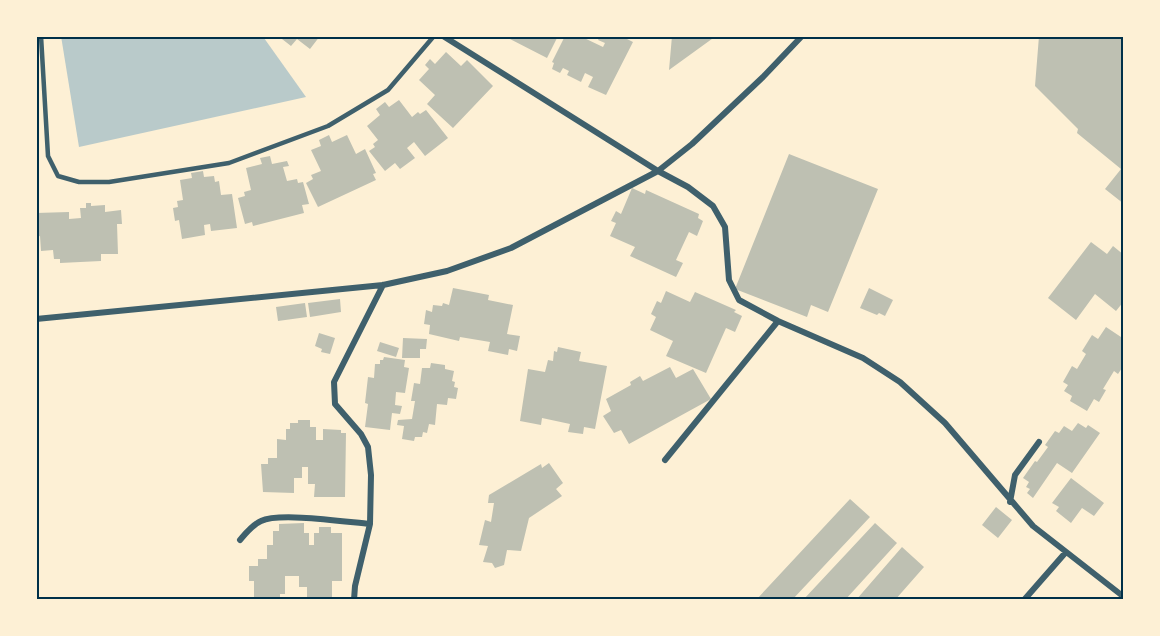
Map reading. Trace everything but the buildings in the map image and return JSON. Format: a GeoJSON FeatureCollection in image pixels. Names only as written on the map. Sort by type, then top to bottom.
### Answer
{"type":"FeatureCollection","features":[{"type":"Feature","properties":{"kind":"street"},"geometry":{"type":"LineString","coordinates":[[442,36],[658,171],[688,187],[713,206],[725,227],[729,280],[739,300],[778,321],[863,358],[900,382],[945,423],[987,471],[1010,502],[1033,526],[1124,597]]}},
{"type":"Feature","properties":{"kind":"street"},"geometry":{"type":"LineString","coordinates":[[36,319],[382,285],[447,271],[511,248],[658,171],[692,144],[802,36]]}},
{"type":"Feature","properties":{"kind":"street"},"geometry":{"type":"LineString","coordinates":[[354,600],[355,586],[370,524],[371,475],[368,447],[361,434],[335,404],[334,382],[382,285]]}},
{"type":"Feature","properties":{"kind":"street"},"geometry":{"type":"LineString","coordinates":[[665,460],[778,321]]}},
{"type":"Feature","properties":{"kind":"street"},"geometry":{"type":"LineString","coordinates":[[1010,502],[1015,475],[1040,442]]}},
{"type":"Feature","properties":{"kind":"street"},"geometry":{"type":"LineString","coordinates":[[240,540],[248,530],[263,520],[296,517],[370,524]]}},
{"type":"Feature","properties":{"kind":"street"},"geometry":{"type":"LineString","coordinates":[[1024,600],[1066,552]]}},
{"type":"Feature","properties":{"kind":"lane"},"geometry":{"type":"LineString","coordinates":[[41,36],[48,156],[58,176],[79,182],[109,182],[229,163],[328,126],[388,90],[434,36]]}},
{"type":"Feature","properties":{"kind":"shaded area"},"geometry":{"type":"Polygon","coordinates":[[[61,36],[260,36],[264,38],[306,97],[79,147],[61,36]]]}}]}
